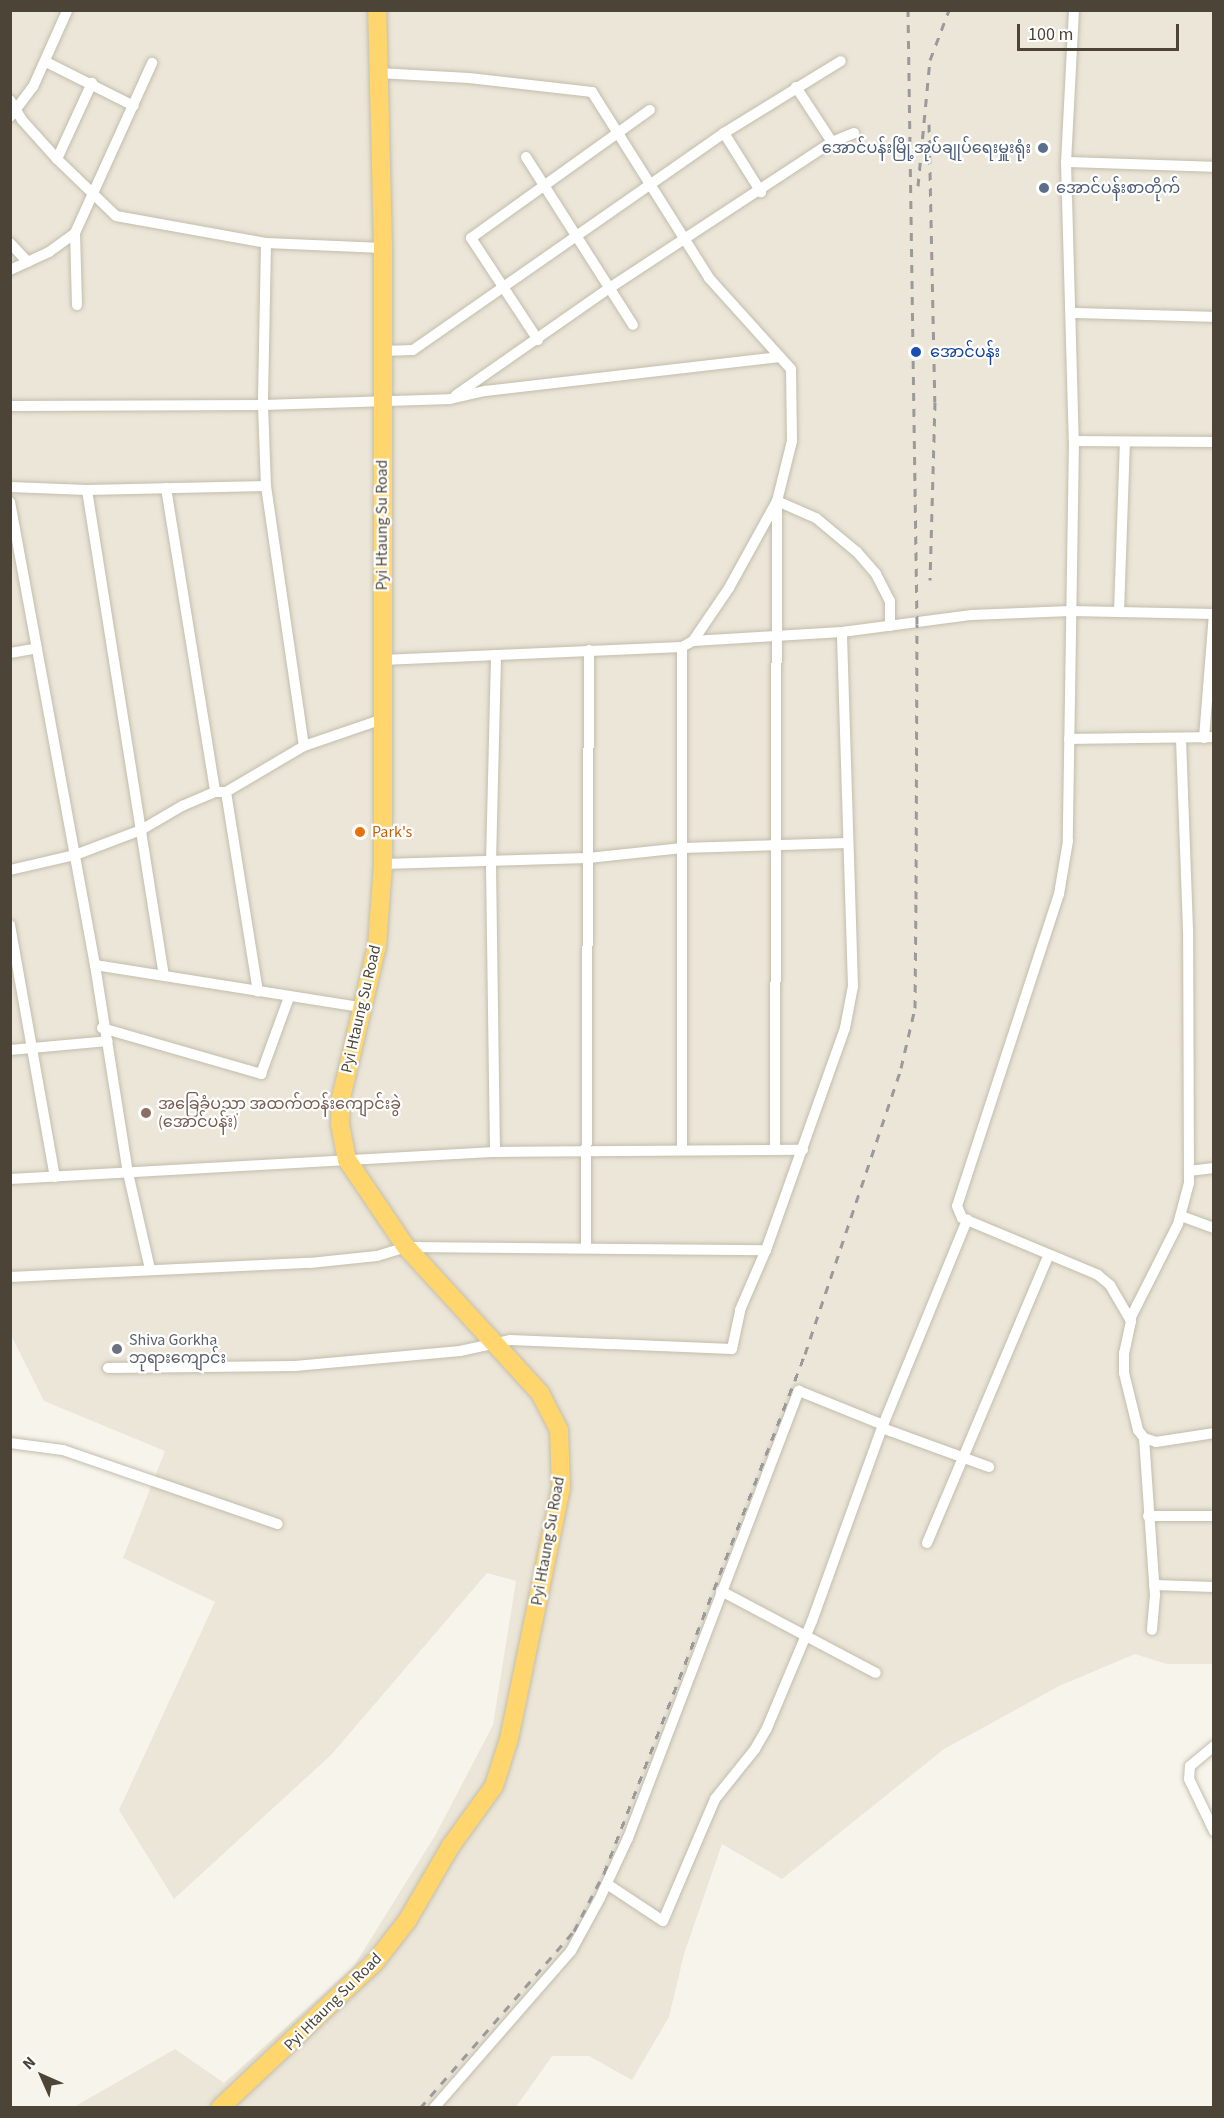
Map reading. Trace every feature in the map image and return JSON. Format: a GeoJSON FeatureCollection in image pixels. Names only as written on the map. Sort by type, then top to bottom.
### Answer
{"type":"FeatureCollection","features":[{"type":"Feature","properties":{"kind":"highway","name":"Pyi Htaung Su Road"},"geometry":{"type":"LineString","coordinates":[[220,2108],[375,1962],[407,1921],[450,1847],[494,1786],[509,1739],[561,1487],[562,1454],[559,1430],[540,1393],[494,1346],[406,1247],[347,1160],[340,1125],[341,1098],[377,946],[383,864],[381,400],[383,248],[377,10]]}},
{"type":"Feature","properties":{"kind":"street"},"geometry":{"type":"LineString","coordinates":[[1074,10],[1066,162],[1074,441],[1068,841],[1059,894],[957,1206],[967,1220],[1104,1280],[1130,1319]]}},
{"type":"Feature","properties":{"kind":"street"},"geometry":{"type":"LineString","coordinates":[[14,114],[46,62],[67,11]]}},
{"type":"Feature","properties":{"kind":"street"},"geometry":{"type":"LineString","coordinates":[[382,351],[413,350],[650,188],[724,133],[842,61]]}},
{"type":"Feature","properties":{"kind":"street"},"geometry":{"type":"LineString","coordinates":[[46,62],[92,82],[134,106]]}},
{"type":"Feature","properties":{"kind":"street"},"geometry":{"type":"LineString","coordinates":[[77,305],[75,233],[95,194],[152,63]]}},
{"type":"Feature","properties":{"kind":"street"},"geometry":{"type":"LineString","coordinates":[[378,73],[469,78],[592,92],[616,135],[709,278],[791,369],[792,441],[777,501],[778,845],[775,1149]]}},
{"type":"Feature","properties":{"kind":"street"},"geometry":{"type":"LineString","coordinates":[[57,159],[92,82]]}},
{"type":"Feature","properties":{"kind":"street"},"geometry":{"type":"LineString","coordinates":[[796,87],[832,142]]}},
{"type":"Feature","properties":{"kind":"street"},"geometry":{"type":"LineString","coordinates":[[10,100],[14,114],[116,216],[266,243],[383,248]]}},
{"type":"Feature","properties":{"kind":"street"},"geometry":{"type":"LineString","coordinates":[[538,339],[502,290],[471,238],[650,110]]}},
{"type":"Feature","properties":{"kind":"street"},"geometry":{"type":"LineString","coordinates":[[724,133],[761,192]]}},
{"type":"Feature","properties":{"kind":"street"},"geometry":{"type":"LineString","coordinates":[[450,399],[608,289],[761,192],[832,142],[854,133]]}},
{"type":"Feature","properties":{"kind":"street"},"geometry":{"type":"LineString","coordinates":[[526,157],[633,325]]}},
{"type":"Feature","properties":{"kind":"street"},"geometry":{"type":"LineString","coordinates":[[1066,162],[1214,167]]}},
{"type":"Feature","properties":{"kind":"street"},"geometry":{"type":"LineString","coordinates":[[10,270],[28,262],[75,233]]}},
{"type":"Feature","properties":{"kind":"street"},"geometry":{"type":"LineString","coordinates":[[10,243],[28,262]]}},
{"type":"Feature","properties":{"kind":"street"},"geometry":{"type":"LineString","coordinates":[[266,243],[263,405],[266,486],[304,746]]}},
{"type":"Feature","properties":{"kind":"street"},"geometry":{"type":"LineString","coordinates":[[1072,313],[1214,317]]}},
{"type":"Feature","properties":{"kind":"street"},"geometry":{"type":"LineString","coordinates":[[10,405],[263,405],[450,399],[779,357]]}},
{"type":"Feature","properties":{"kind":"street"},"geometry":{"type":"LineString","coordinates":[[1074,441],[1125,444],[1214,442]]}},
{"type":"Feature","properties":{"kind":"street"},"geometry":{"type":"LineString","coordinates":[[1119,612],[1125,444]]}},
{"type":"Feature","properties":{"kind":"street"},"geometry":{"type":"LineString","coordinates":[[10,488],[87,490],[266,486]]}},
{"type":"Feature","properties":{"kind":"street"},"geometry":{"type":"LineString","coordinates":[[166,488],[258,991]]}},
{"type":"Feature","properties":{"kind":"street"},"geometry":{"type":"LineString","coordinates":[[87,490],[164,974]]}},
{"type":"Feature","properties":{"kind":"street"},"geometry":{"type":"LineString","coordinates":[[777,501],[816,518],[857,552],[876,574],[890,601],[890,626]]}},
{"type":"Feature","properties":{"kind":"street"},"geometry":{"type":"LineString","coordinates":[[693,641],[729,588],[777,501]]}},
{"type":"Feature","properties":{"kind":"street"},"geometry":{"type":"LineString","coordinates":[[10,502],[95,965],[102,1028],[108,1041],[128,1173],[150,1269]]}},
{"type":"Feature","properties":{"kind":"street"},"geometry":{"type":"LineString","coordinates":[[382,660],[682,647],[693,641],[777,638],[842,632],[972,615],[1071,611],[1214,614],[1209,737],[1069,739]]}},
{"type":"Feature","properties":{"kind":"street"},"geometry":{"type":"LineString","coordinates":[[108,1368],[295,1366],[494,1346],[510,1340],[732,1349],[740,1310],[766,1250],[845,1028],[853,986],[842,632]]}},
{"type":"Feature","properties":{"kind":"street"},"geometry":{"type":"LineString","coordinates":[[682,647],[682,1150]]}},
{"type":"Feature","properties":{"kind":"street"},"geometry":{"type":"LineString","coordinates":[[10,653],[37,648]]}},
{"type":"Feature","properties":{"kind":"street"},"geometry":{"type":"LineString","coordinates":[[586,1247],[589,650]]}},
{"type":"Feature","properties":{"kind":"street"},"geometry":{"type":"LineString","coordinates":[[495,655],[491,862],[495,1152]]}},
{"type":"Feature","properties":{"kind":"street"},"geometry":{"type":"LineString","coordinates":[[10,870],[75,855],[141,830],[220,792],[304,746],[383,719]]}},
{"type":"Feature","properties":{"kind":"street"},"geometry":{"type":"LineString","coordinates":[[1152,1630],[1154,1585],[1144,1438],[1138,1430],[1124,1374],[1130,1319],[1181,1216],[1189,1171],[1188,930],[1181,738]]}},
{"type":"Feature","properties":{"kind":"street"},"geometry":{"type":"LineString","coordinates":[[383,864],[588,858],[682,848],[849,843]]}},
{"type":"Feature","properties":{"kind":"street"},"geometry":{"type":"LineString","coordinates":[[10,925],[55,1177]]}},
{"type":"Feature","properties":{"kind":"street"},"geometry":{"type":"LineString","coordinates":[[95,965],[164,974],[289,998],[361,1007]]}},
{"type":"Feature","properties":{"kind":"street"},"geometry":{"type":"LineString","coordinates":[[102,1028],[261,1074],[289,998]]}},
{"type":"Feature","properties":{"kind":"street"},"geometry":{"type":"LineString","coordinates":[[10,1050],[108,1041]]}},
{"type":"Feature","properties":{"kind":"street"},"geometry":{"type":"LineString","coordinates":[[10,1179],[495,1152],[803,1150]]}},
{"type":"Feature","properties":{"kind":"street"},"geometry":{"type":"LineString","coordinates":[[1189,1171],[1214,1168]]}},
{"type":"Feature","properties":{"kind":"street"},"geometry":{"type":"LineString","coordinates":[[1181,1216],[1214,1228]]}},
{"type":"Feature","properties":{"kind":"street"},"geometry":{"type":"LineString","coordinates":[[607,1884],[663,1921],[715,1799],[767,1728],[807,1634],[883,1426],[967,1220]]}},
{"type":"Feature","properties":{"kind":"street"},"geometry":{"type":"LineString","coordinates":[[10,1277],[310,1263],[377,1256],[406,1247],[766,1250]]}},
{"type":"Feature","properties":{"kind":"street"},"geometry":{"type":"LineString","coordinates":[[927,1543],[1048,1256]]}},
{"type":"Feature","properties":{"kind":"street"},"geometry":{"type":"LineString","coordinates":[[434,2108],[571,1951],[607,1884],[628,1838],[799,1391],[989,1467]]}},
{"type":"Feature","properties":{"kind":"street"},"geometry":{"type":"LineString","coordinates":[[1144,1438],[1156,1442],[1214,1433]]}},
{"type":"Feature","properties":{"kind":"street"},"geometry":{"type":"LineString","coordinates":[[10,1443],[63,1450],[278,1524]]}},
{"type":"Feature","properties":{"kind":"street"},"geometry":{"type":"LineString","coordinates":[[1148,1516],[1214,1516]]}},
{"type":"Feature","properties":{"kind":"street"},"geometry":{"type":"LineString","coordinates":[[1154,1585],[1214,1587]]}},
{"type":"Feature","properties":{"kind":"street"},"geometry":{"type":"LineString","coordinates":[[721,1591],[807,1634],[876,1673]]}},
{"type":"Feature","properties":{"kind":"street"},"geometry":{"type":"LineString","coordinates":[[1214,1746],[1190,1766],[1188,1779],[1214,1831]]}},
{"type":"Feature","properties":{"kind":"shaded area"},"geometry":{"type":"Polygon","coordinates":[[[11,11],[1213,11],[1213,1664],[1167,1664],[1135,1654],[1059,1686],[944,1749],[782,1879],[722,1844],[684,1954],[669,2017],[632,2080],[589,2056],[552,2056],[516,2107],[74,2107],[175,2049],[224,2083],[354,1966],[436,1834],[493,1725],[516,1581],[487,1573],[331,1755],[174,1899],[119,1810],[215,1602],[123,1558],[165,1451],[44,1401],[11,1335],[11,11]]]}},
{"type":"Feature","properties":{"kind":"railway"},"geometry":{"type":"LineString","coordinates":[[420,2108],[574,1931],[604,1873],[805,1354],[901,1068],[915,1008],[917,624],[908,10]]}},
{"type":"Feature","properties":{"kind":"railway"},"geometry":{"type":"LineString","coordinates":[[918,186],[930,60],[949,10]]}},
{"type":"Feature","properties":{"kind":"railway"},"geometry":{"type":"LineString","coordinates":[[929,124],[935,402],[930,580]]}},
{"type":"Feature","properties":{"kind":"place","name":"အောင်ပန်းမြို့အုပ်ချုပ်ရေးမှူးရုံး"},"geometry":{"type":"Point","coordinates":[1043,148]}},
{"type":"Feature","properties":{"kind":"place","name":"အောင်ပန်းစာတိုက်"},"geometry":{"type":"Point","coordinates":[1044,188]}},
{"type":"Feature","properties":{"kind":"place","name":"အောင်ပန်း"},"geometry":{"type":"Point","coordinates":[916,352]}},
{"type":"Feature","properties":{"kind":"place","name":"Park's"},"geometry":{"type":"Point","coordinates":[360,832]}},
{"type":"Feature","properties":{"kind":"place","name":"အခြေခံပညာ အထက်တန်းကျောင်းခွဲ (အောင်ပန်း)"},"geometry":{"type":"Point","coordinates":[146,1113]}},
{"type":"Feature","properties":{"kind":"place","name":"Shiva Gorkha ဘုရားကျောင်း"},"geometry":{"type":"Point","coordinates":[117,1349]}}]}
